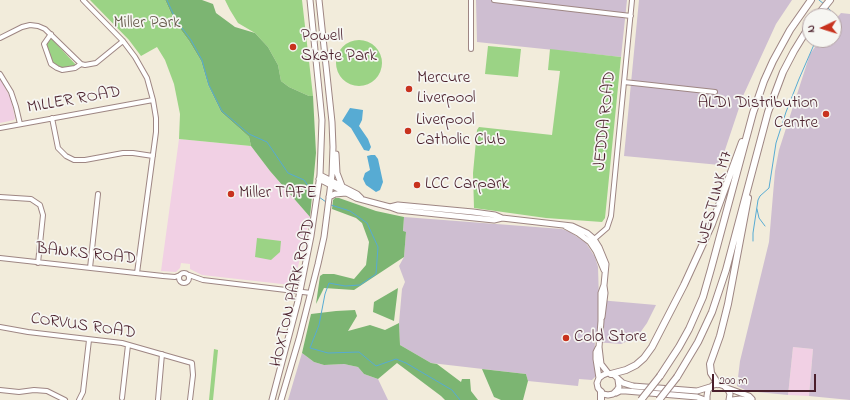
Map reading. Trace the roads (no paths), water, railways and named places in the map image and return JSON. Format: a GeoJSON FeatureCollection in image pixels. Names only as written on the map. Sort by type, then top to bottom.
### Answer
{"type":"FeatureCollection","features":[{"type":"Feature","properties":{"kind":"highway","name":"WESTLINK M7"},"geometry":{"type":"LineString","coordinates":[[641,400],[660,376],[679,347],[689,329],[703,297],[712,269],[753,113],[764,81],[779,49],[797,19],[811,0]]}},
{"type":"Feature","properties":{"kind":"highway"},"geometry":{"type":"LineString","coordinates":[[824,8],[830,0]]}},
{"type":"Feature","properties":{"kind":"highway","name":"WESTLINK M7"},"geometry":{"type":"LineString","coordinates":[[659,400],[677,377],[698,342],[717,298],[768,112],[783,72],[802,38]]}},
{"type":"Feature","properties":{"kind":"highway"},"geometry":{"type":"LineString","coordinates":[[718,384],[711,373],[710,364],[725,319],[758,153],[792,55]]}},
{"type":"Feature","properties":{"kind":"highway"},"geometry":{"type":"LineString","coordinates":[[610,373],[631,368],[644,358],[652,347],[684,285],[712,224],[733,170],[754,102],[764,81]]}},
{"type":"Feature","properties":{"kind":"highway"},"geometry":{"type":"LineString","coordinates":[[601,392],[601,400]]}},
{"type":"Feature","properties":{"kind":"main road","name":"HOXTON PARK ROAD"},"geometry":{"type":"LineString","coordinates":[[272,400],[290,335],[300,291],[308,253],[320,177],[322,120],[310,0]]}},
{"type":"Feature","properties":{"kind":"main road","name":"HOXTON PARK ROAD"},"geometry":{"type":"LineString","coordinates":[[281,400],[311,293],[324,237],[330,196],[333,130],[319,0]]}},
{"type":"Feature","properties":{"kind":"main road"},"geometry":{"type":"LineString","coordinates":[[333,130],[336,149],[337,174],[342,186]]}},
{"type":"Feature","properties":{"kind":"main road"},"geometry":{"type":"LineString","coordinates":[[320,177],[356,198],[362,198],[398,210],[494,220],[502,218],[564,226],[578,233],[592,241],[604,270],[605,293],[599,347],[601,364],[610,373],[616,376],[618,380],[623,383],[633,386],[697,392],[718,384],[749,396],[751,400]]}},
{"type":"Feature","properties":{"kind":"main road"},"geometry":{"type":"LineString","coordinates":[[331,183],[342,186],[362,198]]}},
{"type":"Feature","properties":{"kind":"main road"},"geometry":{"type":"LineString","coordinates":[[330,196],[347,193]]}},
{"type":"Feature","properties":{"kind":"main road"},"geometry":{"type":"LineString","coordinates":[[599,347],[596,352],[599,378],[597,385],[601,392],[608,395],[620,391],[626,391],[697,397],[706,400],[710,387]]}},
{"type":"Feature","properties":{"kind":"main road"},"geometry":{"type":"LineString","coordinates":[[599,378],[602,375],[610,373]]}},
{"type":"Feature","properties":{"kind":"main road"},"geometry":{"type":"LineString","coordinates":[[615,393],[619,387],[618,380]]}},
{"type":"Feature","properties":{"kind":"main road"},"geometry":{"type":"LineString","coordinates":[[727,388],[731,400],[751,400]]}},
{"type":"Feature","properties":{"kind":"street"},"geometry":{"type":"LineString","coordinates":[[83,0],[123,41],[136,57],[143,71],[153,100],[156,125],[153,156],[136,273]]}},
{"type":"Feature","properties":{"kind":"street"},"geometry":{"type":"LineString","coordinates":[[471,0],[472,49]]}},
{"type":"Feature","properties":{"kind":"street"},"geometry":{"type":"LineString","coordinates":[[494,0],[631,16]]}},
{"type":"Feature","properties":{"kind":"street","name":"JEDDA ROAD"},"geometry":{"type":"LineString","coordinates":[[592,241],[607,228],[611,216],[632,0]]}},
{"type":"Feature","properties":{"kind":"street"},"geometry":{"type":"LineString","coordinates":[[0,38],[16,29],[30,25],[42,27],[81,64],[89,65],[96,63],[123,41]]}},
{"type":"Feature","properties":{"kind":"street"},"geometry":{"type":"LineString","coordinates":[[51,34],[44,44],[51,64],[62,70],[75,68],[81,64]]}},
{"type":"Feature","properties":{"kind":"street"},"geometry":{"type":"LineString","coordinates":[[0,74],[11,92],[20,124]]}},
{"type":"Feature","properties":{"kind":"street"},"geometry":{"type":"LineString","coordinates":[[624,82],[715,92]]}},
{"type":"Feature","properties":{"kind":"street","name":"MILLER ROAD"},"geometry":{"type":"LineString","coordinates":[[0,128],[153,100]]}},
{"type":"Feature","properties":{"kind":"street"},"geometry":{"type":"LineString","coordinates":[[52,118],[58,148],[66,156],[74,160],[85,160],[123,153],[153,156]]}},
{"type":"Feature","properties":{"kind":"street"},"geometry":{"type":"LineString","coordinates":[[90,268],[98,194]]}},
{"type":"Feature","properties":{"kind":"street"},"geometry":{"type":"LineString","coordinates":[[0,198],[31,199],[40,205],[43,215],[38,263]]}},
{"type":"Feature","properties":{"kind":"street","name":"BANKS ROAD"},"geometry":{"type":"LineString","coordinates":[[0,258],[180,277]]}},
{"type":"Feature","properties":{"kind":"street"},"geometry":{"type":"LineString","coordinates":[[203,280],[183,283],[180,277],[184,273],[203,280],[311,293]]}},
{"type":"Feature","properties":{"kind":"street"},"geometry":{"type":"LineString","coordinates":[[188,275],[188,282]]}},
{"type":"Feature","properties":{"kind":"street","name":"CORVUS ROAD"},"geometry":{"type":"LineString","coordinates":[[0,327],[89,340],[122,343],[192,362],[193,375],[190,400]]}},
{"type":"Feature","properties":{"kind":"street"},"geometry":{"type":"LineString","coordinates":[[79,400],[83,392],[89,340]]}},
{"type":"Feature","properties":{"kind":"street"},"geometry":{"type":"LineString","coordinates":[[122,398],[128,345]]}},
{"type":"Feature","properties":{"kind":"street"},"geometry":{"type":"LineString","coordinates":[[158,400],[162,354]]}},
{"type":"Feature","properties":{"kind":"street"},"geometry":{"type":"LineString","coordinates":[[0,390],[19,392],[34,390],[47,391],[65,400]]}},
{"type":"Feature","properties":{"kind":"water"},"geometry":{"type":"Polygon","coordinates":[[[350,108],[363,110],[362,120],[359,126],[368,139],[371,147],[369,151],[364,150],[351,128],[342,121],[350,108]]]}},
{"type":"Feature","properties":{"kind":"water"},"geometry":{"type":"Polygon","coordinates":[[[375,155],[378,159],[383,182],[380,190],[376,192],[366,185],[363,179],[365,173],[370,170],[367,156],[375,155]]]}},
{"type":"Feature","properties":{"kind":"waterway"},"geometry":{"type":"LineString","coordinates":[[167,0],[176,20],[191,40],[202,60],[209,85],[222,111],[249,134],[267,142],[288,173],[304,180],[314,194]]}},
{"type":"Feature","properties":{"kind":"waterway"},"geometry":{"type":"LineString","coordinates":[[819,0],[824,4]]}},
{"type":"Feature","properties":{"kind":"waterway"},"geometry":{"type":"LineString","coordinates":[[753,241],[758,200],[760,196],[769,188],[776,143],[786,112],[813,48]]}},
{"type":"Feature","properties":{"kind":"waterway"},"geometry":{"type":"LineString","coordinates":[[319,197],[326,202]]}},
{"type":"Feature","properties":{"kind":"waterway"},"geometry":{"type":"LineString","coordinates":[[331,205],[350,211],[367,223],[378,247],[376,274],[360,285],[345,286],[329,283],[325,294],[319,325],[310,348],[328,353],[359,352],[376,366],[396,359],[406,363],[452,390],[460,400]]}},
{"type":"Feature","properties":{"kind":"waterway"},"geometry":{"type":"LineString","coordinates":[[757,209],[759,218],[765,226]]}},
{"type":"Feature","properties":{"kind":"place","name":"Powell Skate Park"},"geometry":{"type":"Point","coordinates":[293,47]}},
{"type":"Feature","properties":{"kind":"place","name":"Mercure Liverpool"},"geometry":{"type":"Point","coordinates":[409,89]}},
{"type":"Feature","properties":{"kind":"place","name":"ALDI Distribution Centre"},"geometry":{"type":"Point","coordinates":[826,114]}},
{"type":"Feature","properties":{"kind":"place","name":"Liverpool Catholic Club"},"geometry":{"type":"Point","coordinates":[408,131]}},
{"type":"Feature","properties":{"kind":"place","name":"LCC Carpark"},"geometry":{"type":"Point","coordinates":[417,185]}},
{"type":"Feature","properties":{"kind":"place","name":"Miller TAFE"},"geometry":{"type":"Point","coordinates":[231,194]}},
{"type":"Feature","properties":{"kind":"place","name":"Cold Store"},"geometry":{"type":"Point","coordinates":[566,338]}},
{"type":"Feature","properties":{"kind":"park label","name":"Miller Park"},"geometry":{"type":"Point","coordinates":[147,24]}}]}
